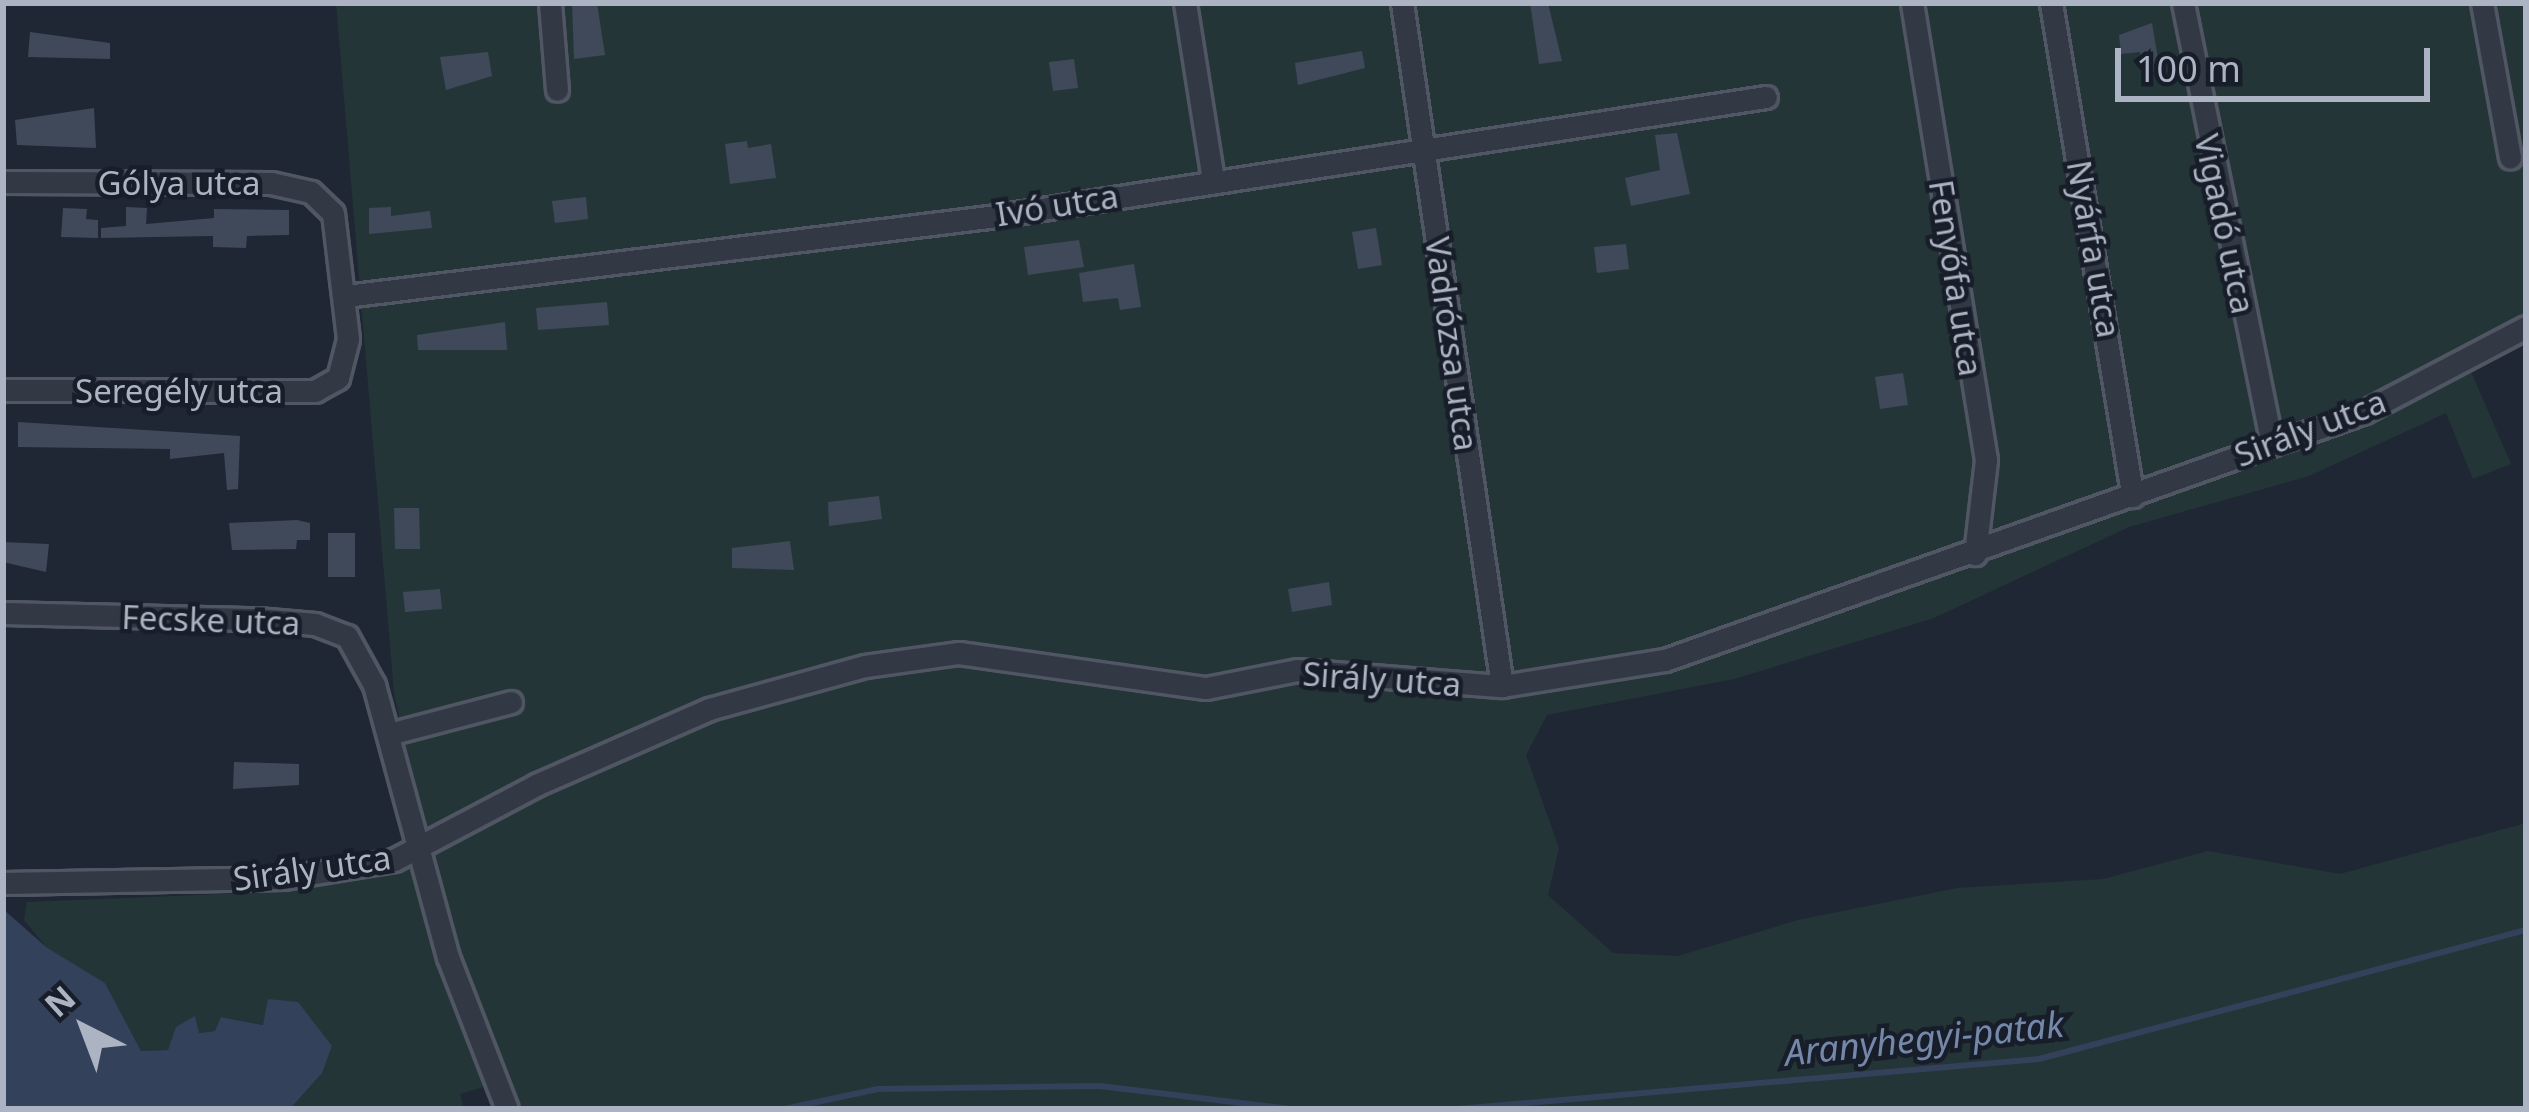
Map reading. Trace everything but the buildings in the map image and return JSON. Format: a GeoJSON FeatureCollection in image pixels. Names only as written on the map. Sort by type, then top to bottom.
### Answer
{"type":"FeatureCollection","features":[{"type":"Feature","properties":{"kind":"street"},"geometry":{"type":"LineString","coordinates":[[550,3],[557,90]]}},
{"type":"Feature","properties":{"kind":"street"},"geometry":{"type":"LineString","coordinates":[[1185,3],[1213,180]]}},
{"type":"Feature","properties":{"kind":"street","name":"Vadrózsa utca"},"geometry":{"type":"LineString","coordinates":[[1402,3],[1502,686]]}},
{"type":"Feature","properties":{"kind":"street","name":"Fenyőfa utca"},"geometry":{"type":"LineString","coordinates":[[1912,3],[1986,460],[1975,554]]}},
{"type":"Feature","properties":{"kind":"street","name":"Nyárfa utca"},"geometry":{"type":"LineString","coordinates":[[2051,3],[2133,496]]}},
{"type":"Feature","properties":{"kind":"street","name":"Vigadó utca"},"geometry":{"type":"LineString","coordinates":[[2183,3],[2272,443]]}},
{"type":"Feature","properties":{"kind":"street"},"geometry":{"type":"LineString","coordinates":[[2482,3],[2510,157]]}},
{"type":"Feature","properties":{"kind":"street","name":"Ivó utca"},"geometry":{"type":"LineString","coordinates":[[346,296],[997,216],[1766,97]]}},
{"type":"Feature","properties":{"kind":"street","name":"Gólya utca"},"geometry":{"type":"LineString","coordinates":[[3,182],[296,186],[333,213],[346,296]]}},
{"type":"Feature","properties":{"kind":"street","name":"Seregély utca"},"geometry":{"type":"LineString","coordinates":[[3,389],[315,392],[338,378],[346,361],[346,296]]}},
{"type":"Feature","properties":{"kind":"street","name":"Sirály utca"},"geometry":{"type":"LineString","coordinates":[[3,883],[284,878],[421,848],[536,785],[670,725],[865,666],[959,652],[1206,688],[1297,670],[1502,686],[1665,660],[1975,554],[2364,412],[2526,327]]}},
{"type":"Feature","properties":{"kind":"street","name":"Fecske utca"},"geometry":{"type":"LineString","coordinates":[[3,613],[256,619],[332,629],[361,654],[389,734],[448,957],[507,1109]]}},
{"type":"Feature","properties":{"kind":"street"},"geometry":{"type":"LineString","coordinates":[[389,734],[511,702]]}},
{"type":"Feature","properties":{"kind":"shaded area"},"geometry":{"type":"Polygon","coordinates":[[[336,3],[2526,3],[2526,327],[2466,360],[2511,464],[2473,479],[2446,413],[2309,476],[2129,527],[1934,618],[1734,679],[1547,715],[1526,755],[1559,848],[1548,895],[1613,953],[1678,956],[1798,920],[1957,888],[2103,879],[2208,851],[2340,874],[2526,823],[2526,1109],[514,1109],[503,1081],[460,1094],[464,1109],[290,1109],[322,1073],[264,1025],[222,1017],[215,1031],[198,1033],[195,1017],[168,1050],[141,1051],[105,983],[46,947],[24,920],[27,902],[248,893],[401,874],[429,852],[394,693],[336,3]]]}},
{"type":"Feature","properties":{"kind":"water"},"geometry":{"type":"Polygon","coordinates":[[[3,909],[46,947],[105,983],[141,1051],[168,1050],[176,1027],[195,1016],[199,1033],[215,1031],[221,1017],[263,1025],[268,999],[298,1002],[332,1046],[322,1073],[290,1109],[3,1109],[3,909]]]}},
{"type":"Feature","properties":{"kind":"waterway","name":"Aranyhegyi-patak"},"geometry":{"type":"LineString","coordinates":[[1457,1109],[2039,1059],[2526,930]]}},
{"type":"Feature","properties":{"kind":"waterway","name":"Aranyhegyi-patak"},"geometry":{"type":"LineString","coordinates":[[784,1109],[878,1089],[1100,1086],[1291,1109]]}}]}
